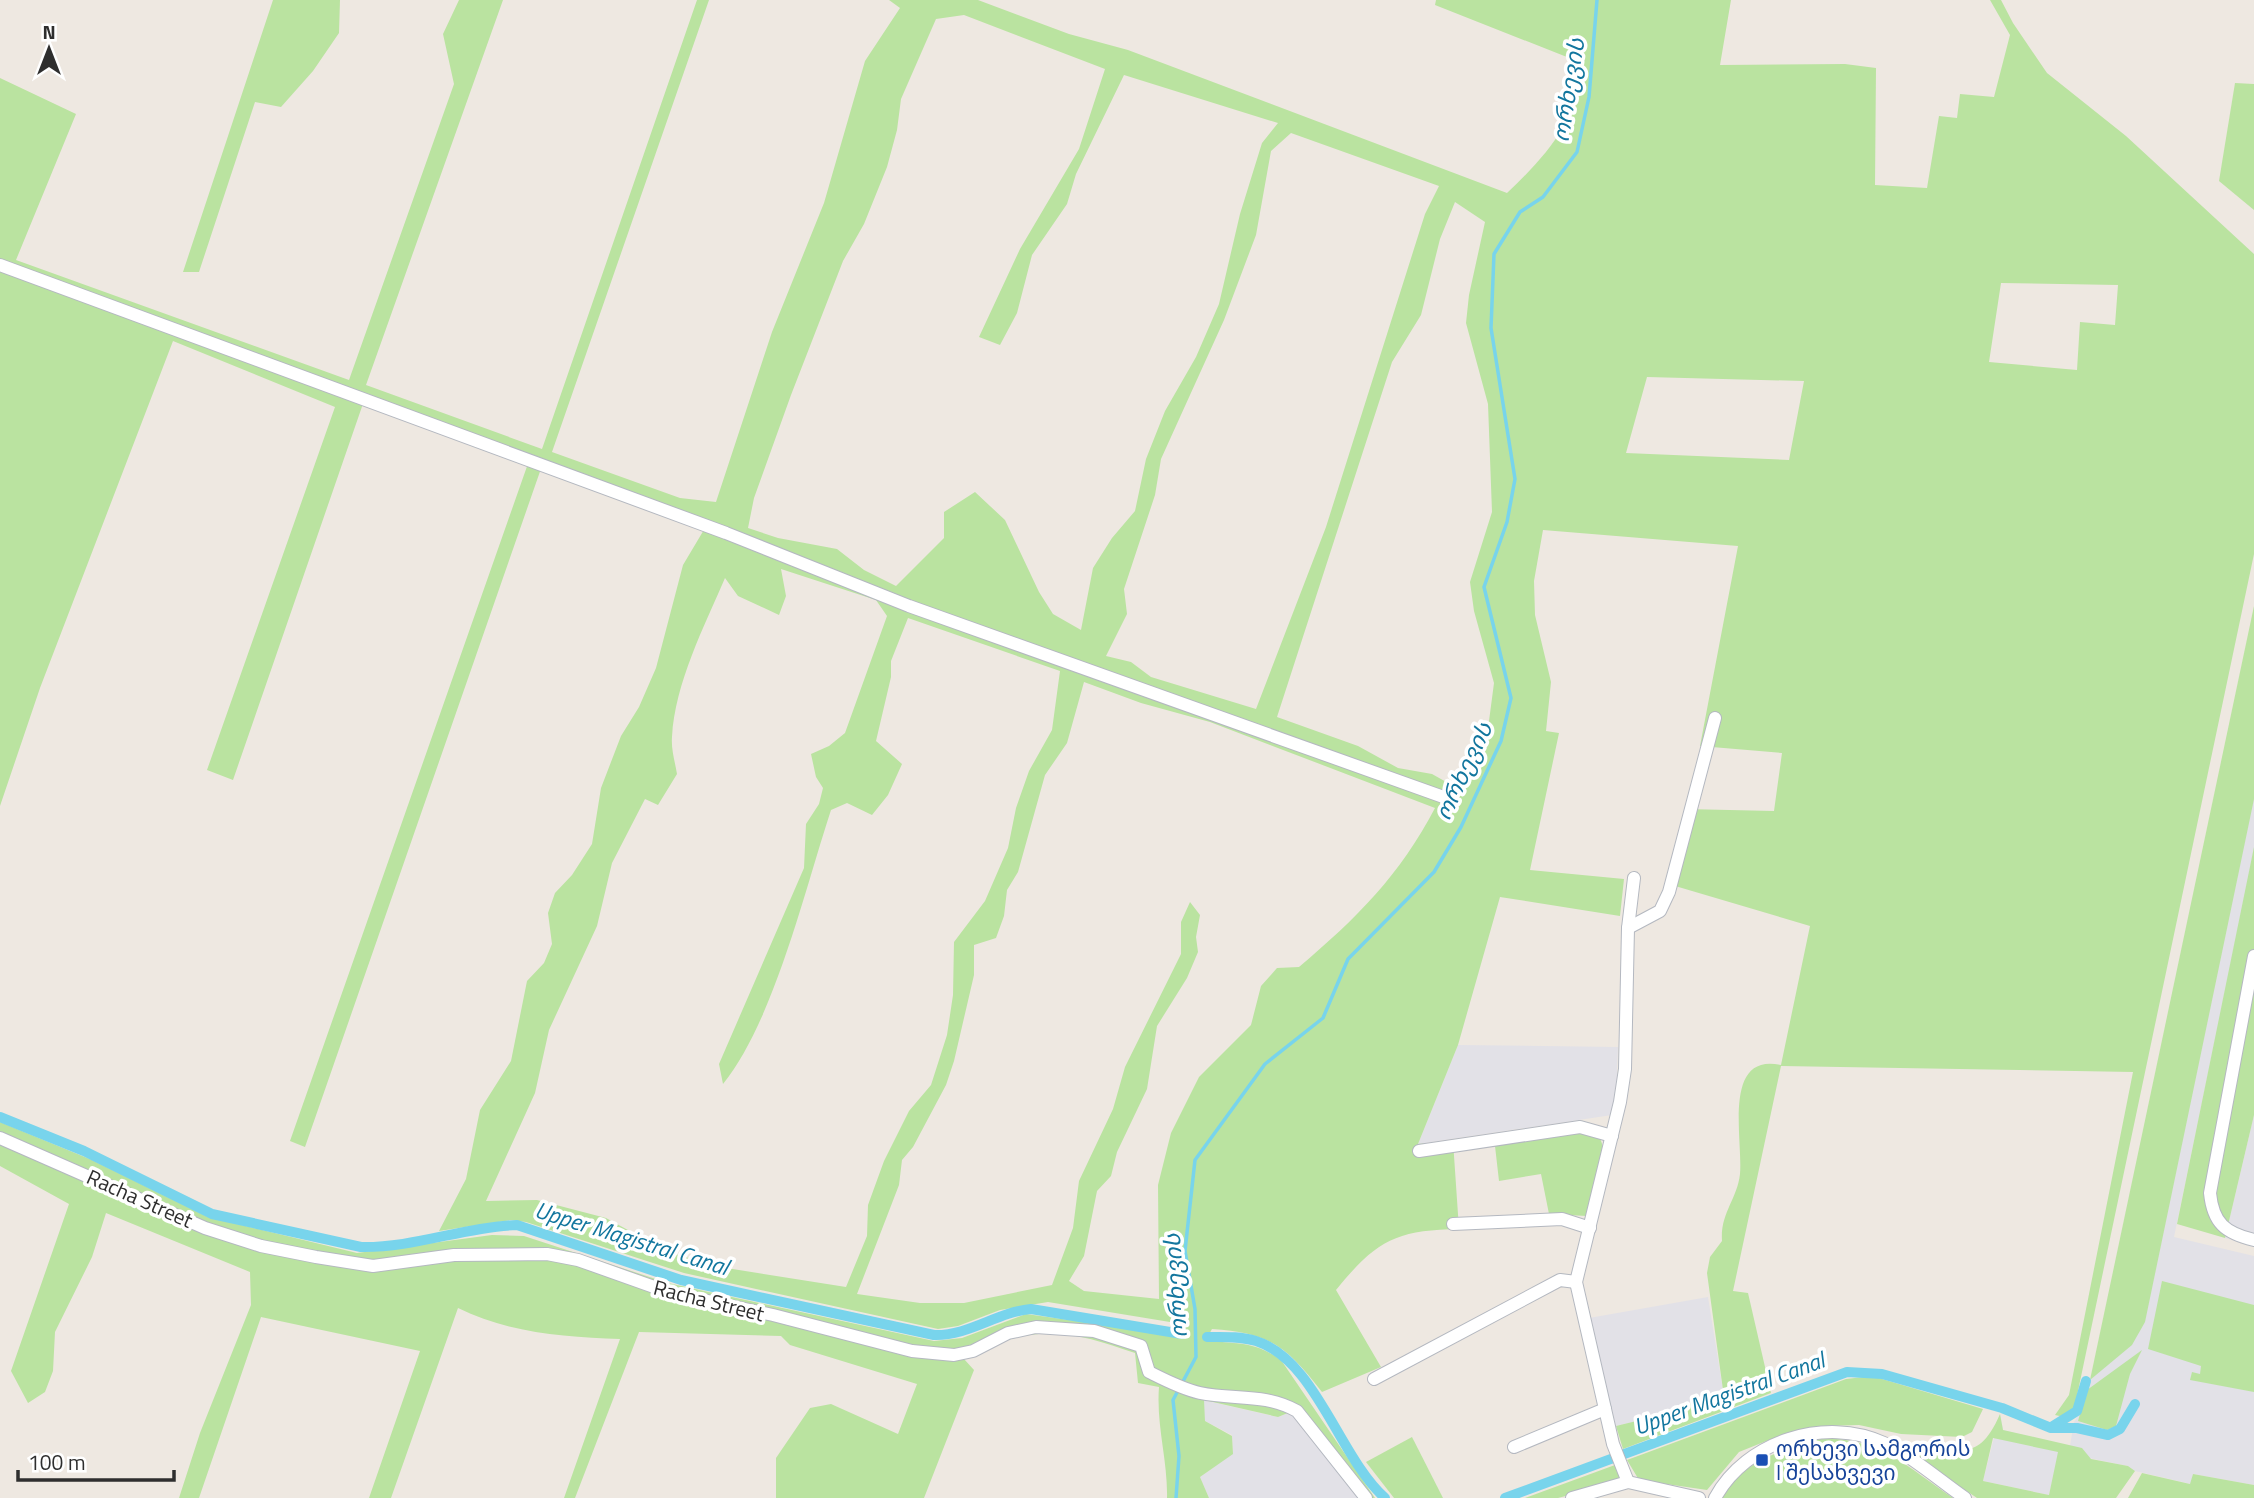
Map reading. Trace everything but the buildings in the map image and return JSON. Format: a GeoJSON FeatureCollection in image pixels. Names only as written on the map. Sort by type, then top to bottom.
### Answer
{"type":"FeatureCollection","features":[{"type":"Feature","properties":{"kind":"street"},"geometry":{"type":"LineString","coordinates":[[0,265],[726,533],[909,606],[1449,799]]}},
{"type":"Feature","properties":{"kind":"street"},"geometry":{"type":"LineString","coordinates":[[1628,929],[1660,911],[1669,892],[1715,718]]}},
{"type":"Feature","properties":{"kind":"street"},"geometry":{"type":"LineString","coordinates":[[1628,1482],[1612,1444],[1576,1282],[1612,1136],[1625,1069],[1628,929],[1634,878]]}},
{"type":"Feature","properties":{"kind":"street"},"geometry":{"type":"LineString","coordinates":[[2254,956],[2210,1193],[2212,1210],[2222,1228],[2233,1235],[2254,1240]]}},
{"type":"Feature","properties":{"kind":"street"},"geometry":{"type":"LineString","coordinates":[[1419,1151],[1580,1127],[1612,1136]]}},
{"type":"Feature","properties":{"kind":"street","name":"Racha Street"},"geometry":{"type":"LineString","coordinates":[[0,1138],[205,1228],[261,1246],[373,1266],[454,1255],[547,1254],[578,1260],[671,1293],[773,1315],[912,1352],[954,1356],[973,1351],[1008,1333],[1036,1327],[1094,1331],[1141,1346],[1149,1372],[1174,1384],[1206,1394],[1264,1399],[1282,1403],[1297,1411],[1366,1498]]}},
{"type":"Feature","properties":{"kind":"street"},"geometry":{"type":"LineString","coordinates":[[1453,1224],[1562,1220],[1590,1228]]}},
{"type":"Feature","properties":{"kind":"street"},"geometry":{"type":"LineString","coordinates":[[1374,1379],[1560,1280],[1576,1282]]}},
{"type":"Feature","properties":{"kind":"street"},"geometry":{"type":"LineString","coordinates":[[1514,1447],[1605,1409]]}},
{"type":"Feature","properties":{"kind":"street"},"geometry":{"type":"LineString","coordinates":[[1715,1498],[1725,1479],[1743,1463],[1779,1442],[1824,1430],[1853,1433],[1885,1444],[1965,1498]]}},
{"type":"Feature","properties":{"kind":"street"},"geometry":{"type":"LineString","coordinates":[[1572,1498],[1628,1482],[1699,1498]]}},
{"type":"Feature","properties":{"kind":"shaded area"},"geometry":{"type":"Polygon","coordinates":[[[2254,794],[2254,852],[2174,1237],[2254,1256],[2254,1485],[2193,1474],[2191,1484],[2135,1471],[2128,1466],[2059,1452],[2049,1495],[1983,1481],[2000,1414],[2003,1430],[2070,1446],[2074,1422],[2084,1408],[2090,1380],[2137,1334],[2254,794]]]}},
{"type":"Feature","properties":{"kind":"shaded area"},"geometry":{"type":"Polygon","coordinates":[[[1458,1045],[1618,1047],[1616,1102],[1612,1115],[1418,1144],[1458,1045]]]}},
{"type":"Feature","properties":{"kind":"shaded area"},"geometry":{"type":"Polygon","coordinates":[[[2254,1115],[2254,1246],[2225,1238],[2254,1115]]]}},
{"type":"Feature","properties":{"kind":"shaded area"},"geometry":{"type":"Polygon","coordinates":[[[1708,1297],[1723,1390],[1665,1414],[1616,1426],[1589,1318],[1708,1297]]]}},
{"type":"Feature","properties":{"kind":"shaded area"},"geometry":{"type":"Polygon","coordinates":[[[1203,1400],[1278,1417],[1291,1412],[1359,1498],[1209,1498],[1200,1477],[1233,1453],[1232,1435],[1205,1421],[1203,1400]]]}},
{"type":"Feature","properties":{"kind":"green space"},"geometry":{"type":"Polygon","coordinates":[[[273,0],[340,0],[339,33],[313,71],[281,107],[255,102],[199,272],[183,272],[273,0]]]}},
{"type":"Feature","properties":{"kind":"green space"},"geometry":{"type":"Polygon","coordinates":[[[459,0],[503,0],[366,385],[542,449],[697,0],[709,0],[552,452],[680,498],[716,502],[772,332],[824,203],[865,61],[900,8],[889,0],[978,0],[1069,34],[1128,50],[1507,193],[1547,151],[1558,135],[1575,102],[1582,63],[1435,5],[1436,0],[1731,0],[1720,65],[1845,64],[1876,68],[1875,185],[1927,188],[1939,116],[1957,118],[1960,94],[1994,97],[2010,35],[1990,0],[2001,0],[2013,23],[2047,73],[2126,136],[2254,254],[2254,554],[2074,1410],[2064,1417],[2055,1415],[2069,1395],[2133,1072],[1781,1066],[1733,1291],[1748,1293],[1771,1393],[1623,1449],[1616,1426],[1665,1414],[1723,1390],[1707,1273],[1710,1257],[1722,1241],[1724,1222],[1740,1174],[1739,1102],[1750,1072],[1762,1065],[1781,1065],[1810,926],[1665,883],[1685,809],[1774,811],[1782,753],[1700,746],[1738,546],[1543,530],[1534,581],[1535,615],[1551,682],[1546,731],[1559,733],[1530,870],[1624,879],[1620,916],[1500,897],[1458,1045],[1418,1144],[1453,1141],[1459,1229],[1418,1232],[1388,1241],[1363,1260],[1336,1290],[1381,1367],[1322,1392],[1287,1353],[1264,1339],[1212,1329],[1206,1340],[1253,1346],[1281,1360],[1375,1498],[1371,1498],[1300,1408],[1278,1417],[1204,1400],[1205,1421],[1232,1436],[1233,1454],[1200,1477],[1209,1498],[1167,1498],[1159,1387],[1138,1383],[1135,1353],[1071,1335],[1039,1334],[1004,1341],[964,1359],[974,1370],[924,1498],[776,1498],[776,1458],[810,1408],[831,1404],[898,1434],[917,1384],[790,1345],[781,1336],[639,1332],[575,1498],[564,1498],[620,1339],[537,1332],[497,1323],[458,1308],[391,1498],[369,1498],[420,1351],[261,1317],[199,1498],[179,1498],[200,1433],[251,1305],[250,1272],[106,1213],[92,1257],[55,1332],[53,1371],[45,1392],[28,1403],[11,1371],[69,1204],[0,1166],[0,1122],[92,1160],[208,1217],[357,1253],[492,1235],[524,1236],[668,1283],[934,1341],[962,1338],[1026,1314],[1184,1336],[1185,1326],[1176,1323],[1048,1302],[1000,1310],[958,1326],[938,1329],[684,1273],[526,1222],[511,1220],[439,1231],[466,1179],[480,1110],[511,1061],[527,981],[544,963],[552,944],[548,913],[555,893],[572,875],[592,844],[601,788],[621,736],[639,707],[656,668],[683,565],[708,523],[544,460],[305,1147],[290,1141],[531,455],[366,395],[233,780],[207,770],[335,407],[173,341],[40,688],[0,806],[0,78],[76,114],[16,260],[349,380],[454,84],[443,34],[459,0]],[[964,15],[936,19],[901,99],[897,130],[887,167],[864,224],[843,261],[791,395],[754,498],[748,528],[778,538],[837,549],[864,570],[896,586],[944,538],[944,512],[975,492],[1005,520],[1039,592],[1053,614],[1081,630],[1093,568],[1112,538],[1135,511],[1146,459],[1165,411],[1196,357],[1219,304],[1240,214],[1262,143],[1278,123],[1124,75],[1076,174],[1067,204],[1032,255],[1017,313],[1000,345],[979,337],[1020,249],[1079,149],[1105,69],[964,15]],[[1291,133],[1271,151],[1256,235],[1224,320],[1161,459],[1155,495],[1124,589],[1127,614],[1106,656],[1131,662],[1151,677],[1256,709],[1326,527],[1425,214],[1439,186],[1291,133]],[[1455,202],[1440,239],[1421,315],[1392,362],[1277,717],[1358,746],[1398,768],[1432,774],[1457,788],[1489,721],[1494,683],[1474,611],[1470,582],[1492,512],[1488,404],[1466,323],[1469,295],[1485,222],[1455,202]],[[2001,283],[1989,362],[2077,370],[2080,322],[2115,325],[2118,285],[2001,283]],[[1647,377],[1626,453],[1789,460],[1804,381],[1647,377]],[[781,569],[786,596],[779,615],[738,596],[725,578],[692,656],[679,696],[672,742],[677,774],[658,805],[645,799],[612,863],[597,926],[549,1030],[535,1093],[486,1201],[537,1200],[606,1218],[668,1252],[720,1267],[846,1287],[867,1236],[868,1205],[884,1161],[909,1111],[931,1085],[947,1035],[953,995],[954,942],[985,901],[1008,848],[1016,808],[1029,771],[1052,730],[1060,671],[908,618],[891,661],[891,677],[876,741],[902,764],[888,795],[872,815],[847,803],[831,810],[773,990],[758,1026],[723,1084],[719,1064],[804,868],[806,824],[819,804],[823,788],[816,777],[811,754],[829,746],[845,733],[887,616],[876,600],[781,569]],[[1084,682],[1067,743],[1045,775],[1018,872],[1007,890],[1004,916],[996,938],[974,945],[974,975],[946,1085],[913,1147],[902,1160],[899,1185],[857,1294],[920,1303],[964,1303],[1052,1285],[1073,1228],[1079,1181],[1113,1109],[1125,1067],[1181,954],[1181,922],[1190,902],[1200,915],[1196,937],[1198,952],[1187,978],[1157,1026],[1147,1089],[1117,1152],[1111,1176],[1097,1191],[1084,1256],[1069,1281],[1084,1291],[1159,1299],[1158,1185],[1171,1133],[1199,1077],[1251,1025],[1261,986],[1277,968],[1299,967],[1358,913],[1392,875],[1435,808],[1210,722],[1141,703],[1084,682]]]}},
{"type":"Feature","properties":{"kind":"green space"},"geometry":{"type":"Polygon","coordinates":[[[2235,83],[2254,84],[2254,210],[2219,181],[2235,83]]]}},
{"type":"Feature","properties":{"kind":"green space"},"geometry":{"type":"Polygon","coordinates":[[[2254,606],[2254,799],[2145,1322],[2132,1345],[2090,1380],[2254,606]]]}},
{"type":"Feature","properties":{"kind":"green space"},"geometry":{"type":"Polygon","coordinates":[[[2254,847],[2254,1115],[2225,1238],[2177,1224],[2254,847]]]}},
{"type":"Feature","properties":{"kind":"green space"},"geometry":{"type":"Polygon","coordinates":[[[1580,1131],[1597,1136],[1603,1150],[1600,1174],[1587,1216],[1549,1214],[1541,1174],[1499,1181],[1495,1146],[1580,1131]]]}},
{"type":"Feature","properties":{"kind":"green space"},"geometry":{"type":"Polygon","coordinates":[[[2162,1281],[2254,1305],[2254,1392],[2190,1380],[2192,1372],[2200,1374],[2201,1366],[2148,1349],[2162,1281]]]}},
{"type":"Feature","properties":{"kind":"green space"},"geometry":{"type":"Polygon","coordinates":[[[2142,1350],[2130,1374],[2116,1426],[2107,1430],[2078,1421],[2087,1390],[2142,1350]]]}},
{"type":"Feature","properties":{"kind":"green space"},"geometry":{"type":"Polygon","coordinates":[[[1872,1376],[1983,1409],[1972,1432],[1962,1437],[1901,1434],[1859,1425],[1823,1426],[1786,1433],[1739,1452],[1707,1490],[1639,1480],[1627,1460],[1846,1379],[1872,1376]]]}},
{"type":"Feature","properties":{"kind":"green space"},"geometry":{"type":"Polygon","coordinates":[[[2000,1414],[2003,1430],[2082,1448],[2091,1459],[2128,1466],[2135,1471],[2116,1498],[1977,1498],[1904,1449],[1918,1444],[1931,1444],[1967,1449],[1978,1445],[1989,1434],[2000,1414]],[[1993,1438],[1983,1481],[2049,1495],[2058,1452],[1993,1438]]]}},
{"type":"Feature","properties":{"kind":"green space"},"geometry":{"type":"Polygon","coordinates":[[[1412,1437],[1443,1498],[1394,1498],[1366,1462],[1412,1437]]]}},
{"type":"Feature","properties":{"kind":"green space"},"geometry":{"type":"Polygon","coordinates":[[[1824,1438],[1845,1440],[1878,1449],[1907,1465],[1953,1498],[1721,1498],[1741,1474],[1753,1465],[1779,1452],[1824,1438]]]}},
{"type":"Feature","properties":{"kind":"green space"},"geometry":{"type":"Polygon","coordinates":[[[1615,1465],[1620,1477],[1618,1482],[1558,1498],[1525,1498],[1615,1465]]]}},
{"type":"Feature","properties":{"kind":"green space"},"geometry":{"type":"Polygon","coordinates":[[[2142,1473],[2190,1484],[2193,1474],[2254,1485],[2254,1498],[2128,1498],[2142,1473]]]}},
{"type":"Feature","properties":{"kind":"waterway","name":"ორხევის"},"geometry":{"type":"LineString","coordinates":[[1176,1498],[1179,1456],[1173,1400],[1196,1357],[1195,1309],[1185,1251],[1195,1160],[1265,1064],[1323,1018],[1348,959],[1434,872],[1461,827],[1501,741],[1511,698],[1484,587],[1507,522],[1515,479],[1491,328],[1494,254],[1520,212],[1543,197],[1577,152],[1589,97],[1597,0]]}},
{"type":"Feature","properties":{"kind":"waterway","name":"Upper Magistral Canal"},"geometry":{"type":"LineString","coordinates":[[0,1117],[84,1151],[212,1214],[361,1247],[400,1244],[478,1229],[517,1225],[681,1280],[934,1335],[959,1332],[1006,1314],[1031,1309],[1182,1334]]}},
{"type":"Feature","properties":{"kind":"waterway","name":"Upper Magistral Canal"},"geometry":{"type":"LineString","coordinates":[[1207,1337],[1256,1341],[1277,1352],[1295,1368],[1326,1411],[1354,1459],[1385,1498]]}},
{"type":"Feature","properties":{"kind":"waterway","name":"Upper Magistral Canal"},"geometry":{"type":"LineString","coordinates":[[1505,1498],[1847,1372],[1882,1374],[2002,1408],[2051,1428],[2077,1428],[2108,1435],[2120,1429],[2135,1404]]}},
{"type":"Feature","properties":{"kind":"waterway","name":"Upper Magistral Canal"},"geometry":{"type":"LineString","coordinates":[[2053,1426],[2077,1411],[2086,1381]]}},
{"type":"Feature","properties":{"kind":"place","name":"ორხევი სამგორის I შესახვევი"},"geometry":{"type":"Point","coordinates":[1762,1460]}}]}
